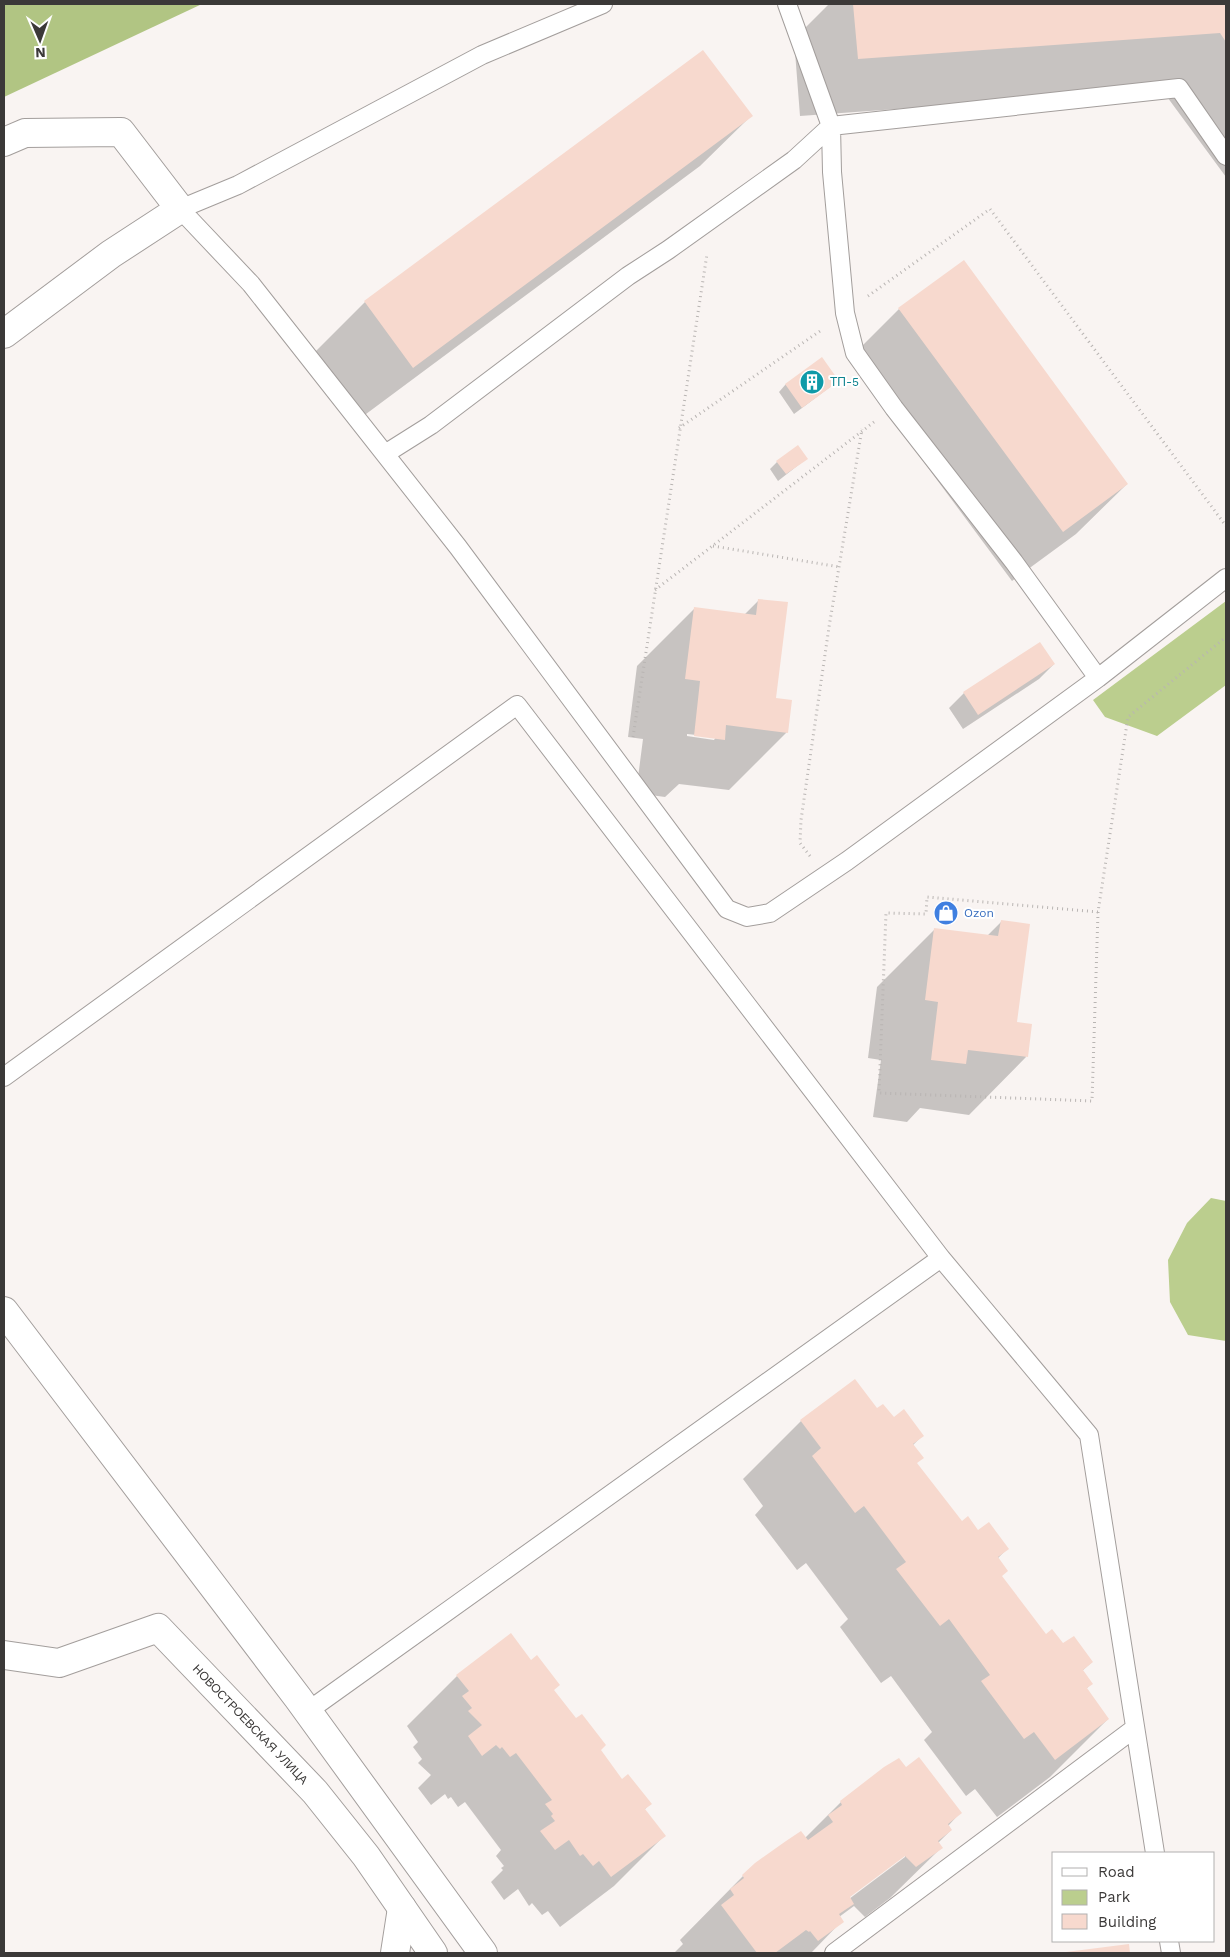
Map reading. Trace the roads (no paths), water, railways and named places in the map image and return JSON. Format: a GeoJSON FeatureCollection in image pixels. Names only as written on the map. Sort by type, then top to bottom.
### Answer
{"type":"FeatureCollection","features":[{"type":"Feature","properties":{"kind":"street"},"geometry":{"type":"LineString","coordinates":[[4,142],[25,133],[121,132],[180,210],[111,254],[4,334]]}},
{"type":"Feature","properties":{"kind":"street"},"geometry":{"type":"LineString","coordinates":[[4,1311],[308,1711],[483,1953]]}},
{"type":"Feature","properties":{"kind":"street","name":"НОВОСТРОЕВСКАЯ УЛИЦА"},"geometry":{"type":"LineString","coordinates":[[4,1655],[59,1663],[158,1628],[315,1792],[366,1856],[433,1953]]}},
{"type":"Feature","properties":{"kind":"street"},"geometry":{"type":"LineString","coordinates":[[395,1953],[402,1908]]}},
{"type":"Feature","properties":{"kind":"lane"},"geometry":{"type":"LineString","coordinates":[[602,4],[482,54],[238,185],[180,210],[252,284],[458,547],[727,909],[747,917],[770,913],[824,877],[1098,678],[1226,578]]}},
{"type":"Feature","properties":{"kind":"lane"},"geometry":{"type":"LineString","coordinates":[[787,4],[831,126],[832,172],[845,313],[855,353],[894,408],[1014,562],[1098,678]]}},
{"type":"Feature","properties":{"kind":"lane"},"geometry":{"type":"LineString","coordinates":[[385,454],[431,424],[628,276],[794,160],[831,126],[1179,88],[1226,156]]}},
{"type":"Feature","properties":{"kind":"lane"},"geometry":{"type":"LineString","coordinates":[[4,1077],[517,705],[940,1258],[1089,1435],[1155,1852]]}},
{"type":"Feature","properties":{"kind":"lane"},"geometry":{"type":"LineString","coordinates":[[308,1711],[940,1258]]}},
{"type":"Feature","properties":{"kind":"lane"},"geometry":{"type":"LineString","coordinates":[[834,1953],[1136,1728]]}},
{"type":"Feature","properties":{"kind":"place","name":"ТП-5"},"geometry":{"type":"Point","coordinates":[812,382]}},
{"type":"Feature","properties":{"kind":"place","name":"Ozon"},"geometry":{"type":"Point","coordinates":[946,913]}}]}
